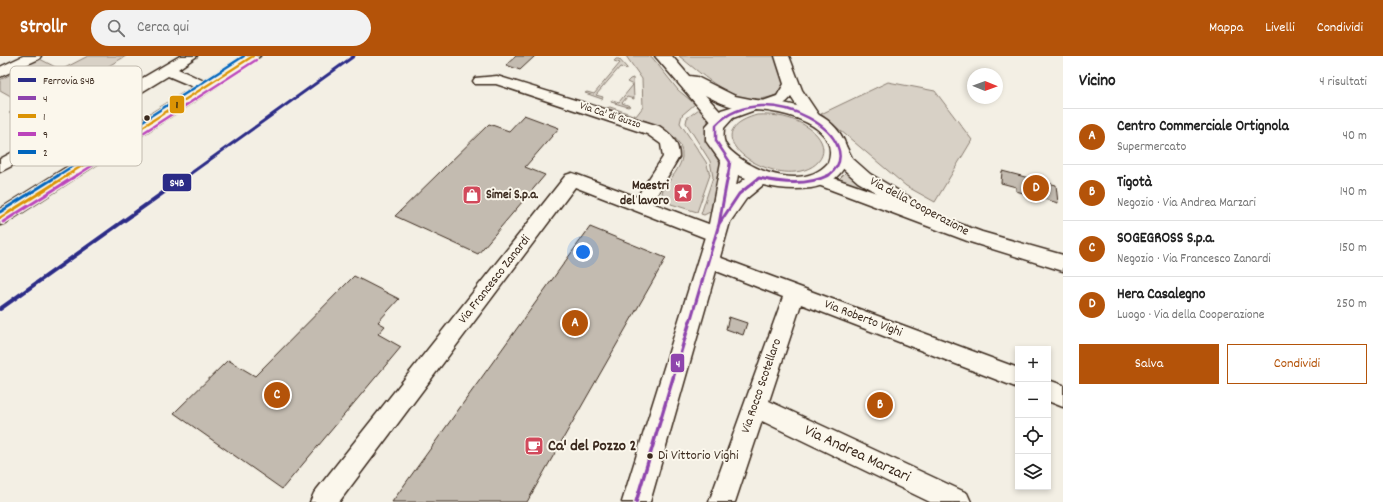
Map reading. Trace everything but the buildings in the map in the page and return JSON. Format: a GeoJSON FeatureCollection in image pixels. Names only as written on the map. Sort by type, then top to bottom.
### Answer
{"type":"FeatureCollection","features":[{"type":"Feature","properties":{"kind":"main road"},"geometry":{"type":"LineString","coordinates":[[663,56],[679,71],[708,91],[727,100],[760,105],[790,110],[822,125],[834,138],[838,146],[838,161],[828,174],[819,179],[791,183],[759,178],[743,171],[730,162],[716,144],[714,136],[715,127],[719,120],[728,113],[760,105]]}},
{"type":"Feature","properties":{"kind":"main road"},"geometry":{"type":"LineString","coordinates":[[679,71],[719,120]]}},
{"type":"Feature","properties":{"kind":"main road"},"geometry":{"type":"LineString","coordinates":[[636,502],[717,229],[726,192],[730,162]]}},
{"type":"Feature","properties":{"kind":"main road"},"geometry":{"type":"LineString","coordinates":[[717,229],[739,194],[759,178]]}},
{"type":"Feature","properties":{"kind":"street"},"geometry":{"type":"LineString","coordinates":[[14,66],[34,56]]}},
{"type":"Feature","properties":{"kind":"street"},"geometry":{"type":"LineString","coordinates":[[142,85],[190,56]]}},
{"type":"Feature","properties":{"kind":"street"},"geometry":{"type":"LineString","coordinates":[[142,128],[253,56]]}},
{"type":"Feature","properties":{"kind":"street"},"geometry":{"type":"LineString","coordinates":[[782,56],[790,85],[799,102],[814,120]]}},
{"type":"Feature","properties":{"kind":"street"},"geometry":{"type":"LineString","coordinates":[[0,73],[10,68]]}},
{"type":"Feature","properties":{"kind":"street"},"geometry":{"type":"LineString","coordinates":[[167,70],[206,87]]}},
{"type":"Feature","properties":{"kind":"street","name":"Via Ca' di Guzzo"},"geometry":{"type":"LineString","coordinates":[[480,81],[497,80],[653,130],[664,137],[672,149],[671,157],[642,204]]}},
{"type":"Feature","properties":{"kind":"street"},"geometry":{"type":"LineString","coordinates":[[760,105],[782,99],[790,85]]}},
{"type":"Feature","properties":{"kind":"street","name":"Via della Cooperazione"},"geometry":{"type":"LineString","coordinates":[[834,138],[846,161],[864,178],[903,200],[977,237]]}},
{"type":"Feature","properties":{"kind":"street"},"geometry":{"type":"LineString","coordinates":[[0,166],[10,161]]}},
{"type":"Feature","properties":{"kind":"street"},"geometry":{"type":"LineString","coordinates":[[0,218],[82,166]]}},
{"type":"Feature","properties":{"kind":"street","name":"Via Francesco Zanardi"},"geometry":{"type":"LineString","coordinates":[[323,502],[572,179],[717,229]]}},
{"type":"Feature","properties":{"kind":"street","name":"Via della Cooperazione"},"geometry":{"type":"LineString","coordinates":[[819,179],[977,237],[1063,263]]}},
{"type":"Feature","properties":{"kind":"street","name":"Via Roberto Vighi"},"geometry":{"type":"LineString","coordinates":[[708,260],[1015,377]]}},
{"type":"Feature","properties":{"kind":"street","name":"Via Rocco Scotellaro"},"geometry":{"type":"LineString","coordinates":[[722,502],[795,293]]}},
{"type":"Feature","properties":{"kind":"street"},"geometry":{"type":"LineString","coordinates":[[1051,391],[1063,396]]}},
{"type":"Feature","properties":{"kind":"street","name":"Via Andrea Marzari"},"geometry":{"type":"LineString","coordinates":[[755,406],[958,502]]}},
{"type":"Feature","properties":{"kind":"shaded area"},"geometry":{"type":"Polygon","coordinates":[[[88,56],[126,56],[108,66],[69,66],[88,56]]]}},
{"type":"Feature","properties":{"kind":"shaded area"},"geometry":{"type":"Polygon","coordinates":[[[626,56],[651,56],[678,90],[695,104],[682,115],[680,123],[706,162],[710,175],[697,212],[671,204],[662,194],[663,189],[680,165],[682,157],[680,146],[674,137],[665,130],[653,124],[606,108],[610,107],[636,116],[643,107],[642,79],[626,56]]]}},
{"type":"Feature","properties":{"kind":"shaded area"},"geometry":{"type":"Polygon","coordinates":[[[679,56],[775,56],[784,85],[780,93],[766,98],[752,99],[739,96],[726,91],[713,83],[679,56]]]}},
{"type":"Feature","properties":{"kind":"shaded area"},"geometry":{"type":"Polygon","coordinates":[[[38,58],[53,66],[23,66],[38,58]]]}},
{"type":"Feature","properties":{"kind":"shaded area"},"geometry":{"type":"Polygon","coordinates":[[[619,59],[627,69],[620,67],[596,95],[603,97],[602,99],[585,93],[587,92],[594,94],[620,63],[614,61],[619,59]]]}},
{"type":"Feature","properties":{"kind":"shaded area"},"geometry":{"type":"Polygon","coordinates":[[[10,75],[10,96],[0,90],[0,80],[10,75]]]}},
{"type":"Feature","properties":{"kind":"shaded area"},"geometry":{"type":"Polygon","coordinates":[[[633,78],[634,99],[627,97],[622,103],[630,106],[628,107],[611,102],[612,100],[619,102],[633,85],[627,82],[633,78]]]}},
{"type":"Feature","properties":{"kind":"shaded area"},"geometry":{"type":"Polygon","coordinates":[[[888,82],[935,91],[972,140],[935,202],[906,186],[821,114],[888,82]]]}},
{"type":"Feature","properties":{"kind":"shaded area"},"geometry":{"type":"Polygon","coordinates":[[[699,109],[708,119],[706,137],[708,145],[723,168],[722,176],[710,212],[704,215],[701,214],[713,177],[710,161],[686,123],[687,118],[699,109]]]}},
{"type":"Feature","properties":{"kind":"shaded area"},"geometry":{"type":"Polygon","coordinates":[[[757,115],[784,117],[797,121],[809,128],[817,135],[823,149],[822,156],[818,162],[805,170],[795,172],[780,171],[764,167],[750,160],[739,151],[732,142],[732,132],[740,122],[757,115]]]}},
{"type":"Feature","properties":{"kind":"shaded area"},"geometry":{"type":"Polygon","coordinates":[[[847,171],[883,196],[839,179],[847,171]]]}},
{"type":"Feature","properties":{"kind":"rail line","name":"S4B"},"geometry":{"type":"LineString","coordinates":[[0,309],[354,56]]}},
{"type":"Feature","properties":{"kind":"transit line","name":"2"},"geometry":{"type":"LineString","coordinates":[[142,121],[244,56]]}},
{"type":"Feature","properties":{"kind":"transit line","name":"1"},"geometry":{"type":"LineString","coordinates":[[142,127],[253,56]]}},
{"type":"Feature","properties":{"kind":"transit line","name":"9"},"geometry":{"type":"LineString","coordinates":[[142,133],[256,60]]}},
{"type":"Feature","properties":{"kind":"transit line","name":"4"},"geometry":{"type":"LineString","coordinates":[[767,106],[802,114],[813,119],[822,126],[835,142],[839,160],[836,168],[829,175],[810,182],[773,181],[759,178],[739,194],[719,224],[730,162],[716,141],[716,125],[727,115],[738,110],[767,106]]}},
{"type":"Feature","properties":{"kind":"transit line","name":"2"},"geometry":{"type":"LineString","coordinates":[[0,212],[72,166]]}},
{"type":"Feature","properties":{"kind":"transit line","name":"1"},"geometry":{"type":"LineString","coordinates":[[0,218],[81,166]]}},
{"type":"Feature","properties":{"kind":"transit line","name":"9"},"geometry":{"type":"LineString","coordinates":[[3,222],[90,166]]}},
{"type":"Feature","properties":{"kind":"transit line","name":"4"},"geometry":{"type":"LineString","coordinates":[[636,502],[719,224]]}},
{"type":"Feature","properties":{"kind":"place","name":"Hera Casalegno"},"geometry":{"type":"Point","coordinates":[1036,188]}},
{"type":"Feature","properties":{"kind":"place","name":"Maestri del lavoro"},"geometry":{"type":"Point","coordinates":[683,193]}},
{"type":"Feature","properties":{"kind":"place","name":"Simei S.p.a."},"geometry":{"type":"Point","coordinates":[472,195]}},
{"type":"Feature","properties":{"kind":"place","name":"Centro Commerciale Ortignola"},"geometry":{"type":"Point","coordinates":[575,323]}},
{"type":"Feature","properties":{"kind":"place","name":"SOGEGROSS S.p.a."},"geometry":{"type":"Point","coordinates":[277,395]}},
{"type":"Feature","properties":{"kind":"place","name":"Tigotà"},"geometry":{"type":"Point","coordinates":[880,405]}},
{"type":"Feature","properties":{"kind":"place","name":"Ca' del Pozzo 2"},"geometry":{"type":"Point","coordinates":[534,446]}},
{"type":"Feature","properties":{"kind":"place","name":"Di Vittorio Vighi"},"geometry":{"type":"Point","coordinates":[650,456]}}]}
